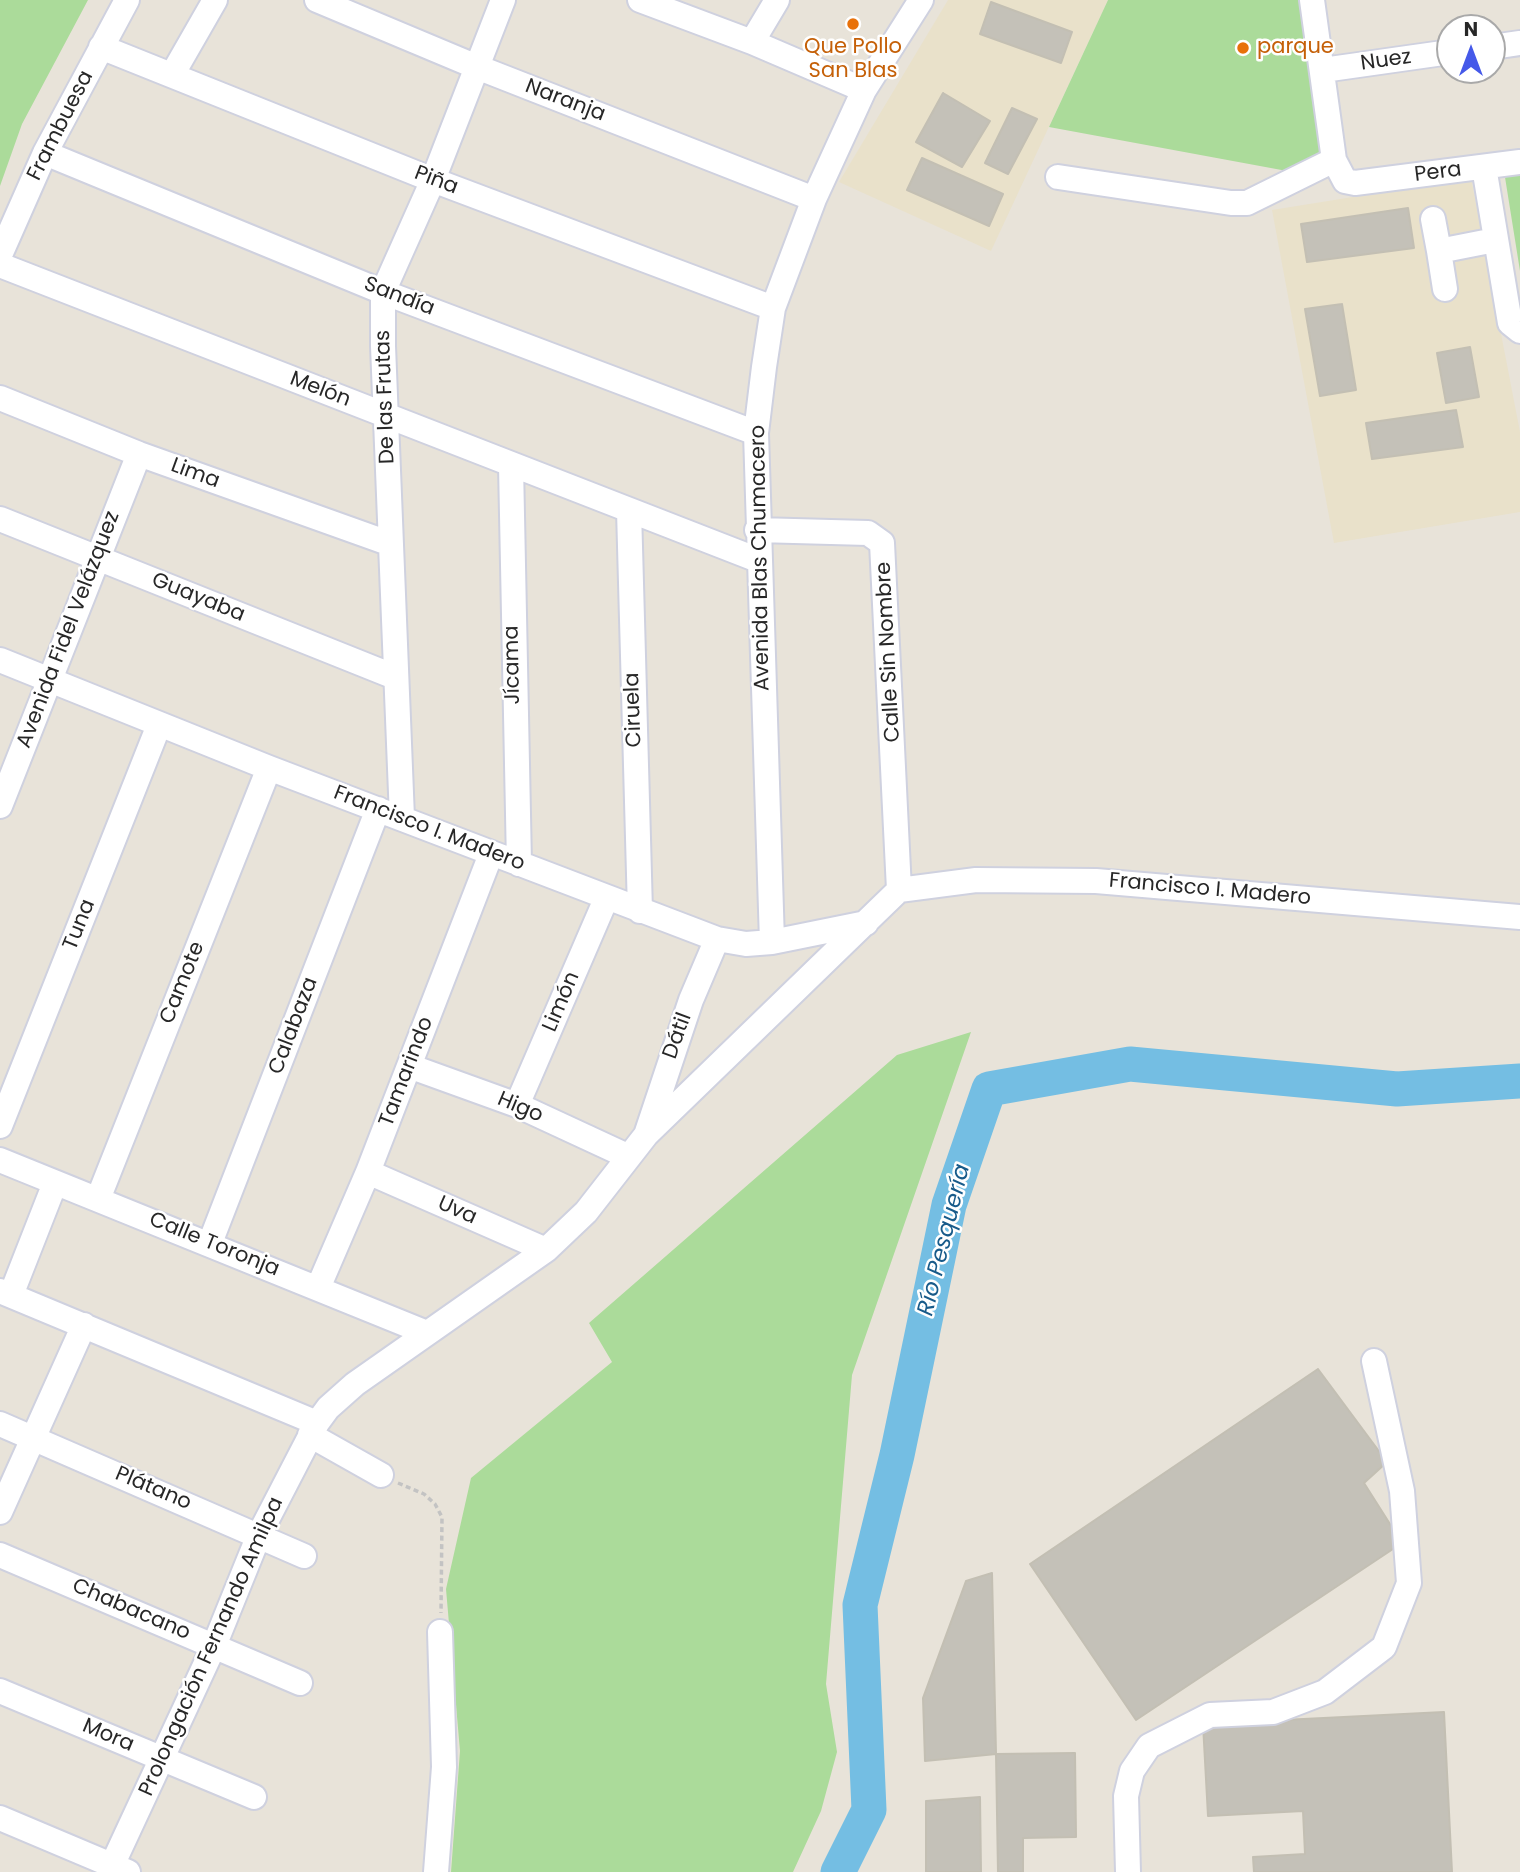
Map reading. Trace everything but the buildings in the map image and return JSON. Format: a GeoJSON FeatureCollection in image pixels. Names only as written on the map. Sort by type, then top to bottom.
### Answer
{"type":"FeatureCollection","features":[{"type":"Feature","properties":{"kind":"street","name":"Frambuesa"},"geometry":{"type":"LineString","coordinates":[[0,255],[45,153],[127,0]]}},
{"type":"Feature","properties":{"kind":"street"},"geometry":{"type":"LineString","coordinates":[[172,75],[215,0]]}},
{"type":"Feature","properties":{"kind":"street","name":"Naranja"},"geometry":{"type":"LineString","coordinates":[[317,0],[477,67],[814,199]]}},
{"type":"Feature","properties":{"kind":"street","name":"De las Frutas"},"geometry":{"type":"LineString","coordinates":[[402,818],[383,292],[433,180],[503,0]]}},
{"type":"Feature","properties":{"kind":"street"},"geometry":{"type":"LineString","coordinates":[[641,0],[752,42],[864,90]]}},
{"type":"Feature","properties":{"kind":"street"},"geometry":{"type":"LineString","coordinates":[[752,42],[778,0]]}},
{"type":"Feature","properties":{"kind":"street","name":"Avenida Blas Chumacero"},"geometry":{"type":"LineString","coordinates":[[772,942],[756,433],[774,308],[814,199],[864,90],[921,0]]}},
{"type":"Feature","properties":{"kind":"street"},"geometry":{"type":"LineString","coordinates":[[1058,177],[1231,203],[1247,203],[1334,160],[1312,0]]}},
{"type":"Feature","properties":{"kind":"street","name":"Piña"},"geometry":{"type":"LineString","coordinates":[[101,47],[433,180],[774,308]]}},
{"type":"Feature","properties":{"kind":"street","name":"Nuez"},"geometry":{"type":"LineString","coordinates":[[1323,70],[1436,54]]}},
{"type":"Feature","properties":{"kind":"street","name":"Sandía"},"geometry":{"type":"LineString","coordinates":[[45,153],[383,292],[756,433]]}},
{"type":"Feature","properties":{"kind":"street","name":"Pera"},"geometry":{"type":"LineString","coordinates":[[1334,160],[1345,181],[1355,183],[1520,162]]}},
{"type":"Feature","properties":{"kind":"street"},"geometry":{"type":"LineString","coordinates":[[1484,167],[1510,323],[1520,331]]}},
{"type":"Feature","properties":{"kind":"street"},"geometry":{"type":"LineString","coordinates":[[1433,219],[1445,289]]}},
{"type":"Feature","properties":{"kind":"street"},"geometry":{"type":"LineString","coordinates":[[1439,251],[1495,240]]}},
{"type":"Feature","properties":{"kind":"street","name":"Melón"},"geometry":{"type":"LineString","coordinates":[[0,265],[758,560]]}},
{"type":"Feature","properties":{"kind":"street","name":"Lima"},"geometry":{"type":"LineString","coordinates":[[0,398],[139,454],[391,544]]}},
{"type":"Feature","properties":{"kind":"street","name":"Avenida Fidel Velázquez"},"geometry":{"type":"LineString","coordinates":[[0,806],[139,454]]}},
{"type":"Feature","properties":{"kind":"street","name":"Jícama"},"geometry":{"type":"LineString","coordinates":[[511,465],[519,864]]}},
{"type":"Feature","properties":{"kind":"street","name":"Ciruela"},"geometry":{"type":"LineString","coordinates":[[629,510],[640,911]]}},
{"type":"Feature","properties":{"kind":"street","name":"Guayaba"},"geometry":{"type":"LineString","coordinates":[[0,519],[395,677]]}},
{"type":"Feature","properties":{"kind":"street","name":"Calle Sin Nombre"},"geometry":{"type":"LineString","coordinates":[[757,530],[868,533],[882,542],[899,890]]}},
{"type":"Feature","properties":{"kind":"street","name":"Francisco I. Madero"},"geometry":{"type":"LineString","coordinates":[[0,660],[269,768],[606,899],[717,939],[746,944],[772,942],[867,923]]}},
{"type":"Feature","properties":{"kind":"street","name":"Tuna"},"geometry":{"type":"LineString","coordinates":[[0,1126],[159,725]]}},
{"type":"Feature","properties":{"kind":"street","name":"Camote"},"geometry":{"type":"LineString","coordinates":[[98,1199],[269,768]]}},
{"type":"Feature","properties":{"kind":"street","name":"Calabaza"},"geometry":{"type":"LineString","coordinates":[[210,1243],[378,809]]}},
{"type":"Feature","properties":{"kind":"street","name":"Tamarindo"},"geometry":{"type":"LineString","coordinates":[[318,1288],[368,1172],[491,854]]}},
{"type":"Feature","properties":{"kind":"street","name":"Francisco I. Madero"},"geometry":{"type":"LineString","coordinates":[[899,890],[976,880],[1096,881],[1520,917]]}},
{"type":"Feature","properties":{"kind":"street"},"geometry":{"type":"LineString","coordinates":[[313,1429],[338,1398],[546,1250],[586,1212],[646,1135],[899,890]]}},
{"type":"Feature","properties":{"kind":"street","name":"Limón"},"geometry":{"type":"LineString","coordinates":[[517,1105],[606,899]]}},
{"type":"Feature","properties":{"kind":"street","name":"Dátil"},"geometry":{"type":"LineString","coordinates":[[646,1135],[691,1000],[717,939]]}},
{"type":"Feature","properties":{"kind":"street","name":"Higo"},"geometry":{"type":"LineString","coordinates":[[409,1066],[517,1105],[627,1156]]}},
{"type":"Feature","properties":{"kind":"street","name":"Calle Toronja"},"geometry":{"type":"LineString","coordinates":[[0,1160],[427,1333]]}},
{"type":"Feature","properties":{"kind":"street","name":"Uva"},"geometry":{"type":"LineString","coordinates":[[368,1172],[546,1250]]}},
{"type":"Feature","properties":{"kind":"street"},"geometry":{"type":"LineString","coordinates":[[55,1183],[5,1293],[84,1325],[313,1429],[382,1475]]}},
{"type":"Feature","properties":{"kind":"street"},"geometry":{"type":"LineString","coordinates":[[0,1512],[84,1325]]}},
{"type":"Feature","properties":{"kind":"street"},"geometry":{"type":"LineString","coordinates":[[1128,1872],[1126,1796],[1132,1771],[1149,1746],[1210,1715],[1273,1712],[1325,1692],[1384,1647],[1409,1583],[1402,1490],[1374,1361]]}},
{"type":"Feature","properties":{"kind":"street","name":"Plátano"},"geometry":{"type":"LineString","coordinates":[[0,1424],[304,1556]]}},
{"type":"Feature","properties":{"kind":"street","name":"Prolongación Fernando Amilpa"},"geometry":{"type":"LineString","coordinates":[[117,1870],[260,1535],[313,1429]]}},
{"type":"Feature","properties":{"kind":"street","name":"Chabacano"},"geometry":{"type":"LineString","coordinates":[[0,1555],[300,1683]]}},
{"type":"Feature","properties":{"kind":"street"},"geometry":{"type":"LineString","coordinates":[[436,1872],[444,1767],[440,1632]]}},
{"type":"Feature","properties":{"kind":"street","name":"Mora"},"geometry":{"type":"LineString","coordinates":[[0,1691],[254,1797]]}},
{"type":"Feature","properties":{"kind":"street"},"geometry":{"type":"LineString","coordinates":[[0,1818],[117,1870]]}},
{"type":"Feature","properties":{"kind":"path"},"geometry":{"type":"LineString","coordinates":[[382,1475],[424,1494],[435,1504],[442,1517],[440,1632]]}},
{"type":"Feature","properties":{"kind":"shaded area"},"geometry":{"type":"Polygon","coordinates":[[[948,0],[1108,0],[991,251],[839,182],[948,0]]]}},
{"type":"Feature","properties":{"kind":"shaded area"},"geometry":{"type":"Polygon","coordinates":[[[1471,178],[1520,432],[1520,512],[1334,543],[1272,210],[1471,178]]]}},
{"type":"Feature","properties":{"kind":"green space"},"geometry":{"type":"Polygon","coordinates":[[[0,0],[88,0],[22,124],[0,186],[0,0]]]}},
{"type":"Feature","properties":{"kind":"green space"},"geometry":{"type":"Polygon","coordinates":[[[1108,0],[1303,0],[1331,150],[1287,171],[1049,127],[1108,0]]]}},
{"type":"Feature","properties":{"kind":"green space"},"geometry":{"type":"Polygon","coordinates":[[[1520,170],[1520,271],[1504,171],[1520,170]]]}},
{"type":"Feature","properties":{"kind":"green space"},"geometry":{"type":"Polygon","coordinates":[[[971,1032],[852,1375],[826,1684],[837,1752],[821,1811],[793,1872],[451,1872],[460,1751],[446,1589],[471,1478],[612,1362],[589,1323],[897,1055],[971,1032]]]}},
{"type":"Feature","properties":{"kind":"waterway","name":"Río Pesquería"},"geometry":{"type":"LineString","coordinates":[[838,1872],[869,1810],[860,1605],[897,1455],[949,1205],[989,1089],[1130,1064],[1397,1089],[1520,1081]]}},
{"type":"Feature","properties":{"kind":"place","name":"Que Pollo San Blas"},"geometry":{"type":"Point","coordinates":[853,24]}},
{"type":"Feature","properties":{"kind":"place","name":"parque"},"geometry":{"type":"Point","coordinates":[1243,48]}}]}
